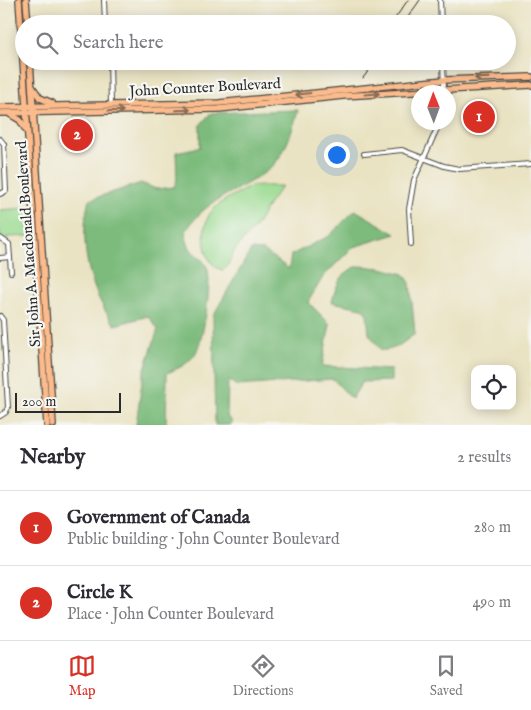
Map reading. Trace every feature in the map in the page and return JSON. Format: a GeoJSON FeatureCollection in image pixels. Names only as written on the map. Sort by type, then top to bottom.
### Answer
{"type":"FeatureCollection","features":[{"type":"Feature","properties":{"kind":"main road","name":"Sir John A. Macdonald Boulevard"},"geometry":{"type":"LineString","coordinates":[[19,0],[20,15]]}},
{"type":"Feature","properties":{"kind":"main road"},"geometry":{"type":"LineString","coordinates":[[26,0],[27,15]]}},
{"type":"Feature","properties":{"kind":"main road","name":"Sir John A. Macdonald Boulevard"},"geometry":{"type":"LineString","coordinates":[[26,70],[53,425]]}},
{"type":"Feature","properties":{"kind":"main road","name":"Sir John A. Macdonald Boulevard"},"geometry":{"type":"LineString","coordinates":[[29,105],[30,70]]}},
{"type":"Feature","properties":{"kind":"main road","name":"John Counter Boulevard"},"geometry":{"type":"LineString","coordinates":[[0,107],[219,102],[444,80],[531,77]]}},
{"type":"Feature","properties":{"kind":"main road"},"geometry":{"type":"LineString","coordinates":[[31,84],[40,98],[48,103],[67,105]]}},
{"type":"Feature","properties":{"kind":"main road","name":"John Counter Boulevard"},"geometry":{"type":"LineString","coordinates":[[456,90],[531,85]]}},
{"type":"Feature","properties":{"kind":"main road","name":"John Counter Boulevard"},"geometry":{"type":"LineString","coordinates":[[0,113],[219,109],[342,96],[411,93]]}},
{"type":"Feature","properties":{"kind":"main road"},"geometry":{"type":"LineString","coordinates":[[8,113],[20,120],[27,132]]}},
{"type":"Feature","properties":{"kind":"main road","name":"Sir John A. Macdonald Boulevard"},"geometry":{"type":"LineString","coordinates":[[29,113],[27,132],[47,425]]}},
{"type":"Feature","properties":{"kind":"street"},"geometry":{"type":"LineString","coordinates":[[104,0],[105,15]]}},
{"type":"Feature","properties":{"kind":"street"},"geometry":{"type":"LineString","coordinates":[[440,0],[441,15]]}},
{"type":"Feature","properties":{"kind":"street"},"geometry":{"type":"LineString","coordinates":[[110,70],[110,104]]}},
{"type":"Feature","properties":{"kind":"street"},"geometry":{"type":"LineString","coordinates":[[443,70],[444,85]]}},
{"type":"Feature","properties":{"kind":"street"},"geometry":{"type":"LineString","coordinates":[[411,244],[409,209],[414,180],[436,130]]}},
{"type":"Feature","properties":{"kind":"street"},"geometry":{"type":"LineString","coordinates":[[0,139],[4,144],[6,191],[0,194]]}},
{"type":"Feature","properties":{"kind":"street"},"geometry":{"type":"LineString","coordinates":[[364,154],[402,150],[459,169],[531,164]]}},
{"type":"Feature","properties":{"kind":"street"},"geometry":{"type":"LineString","coordinates":[[0,238],[9,244],[11,272]]}},
{"type":"Feature","properties":{"kind":"street"},"geometry":{"type":"LineString","coordinates":[[0,258],[10,257]]}},
{"type":"Feature","properties":{"kind":"street"},"geometry":{"type":"LineString","coordinates":[[0,316],[3,320],[8,407],[6,412],[0,416]]}},
{"type":"Feature","properties":{"kind":"street"},"geometry":{"type":"LineString","coordinates":[[0,363],[5,363]]}},
{"type":"Feature","properties":{"kind":"green space"},"geometry":{"type":"Polygon","coordinates":[[[298,110],[287,143],[273,166],[256,179],[212,204],[193,221],[185,233],[189,247],[204,262],[209,274],[208,298],[201,338],[195,354],[189,361],[167,373],[166,425],[136,425],[143,375],[158,329],[148,316],[115,325],[106,312],[92,282],[88,266],[85,232],[89,200],[141,183],[156,189],[174,187],[177,179],[176,152],[200,147],[200,125],[211,113],[298,110]]]}},
{"type":"Feature","properties":{"kind":"green space"},"geometry":{"type":"Polygon","coordinates":[[[252,186],[282,186],[256,226],[234,251],[227,267],[222,270],[215,266],[206,252],[204,234],[208,217],[221,203],[252,186]]]}},
{"type":"Feature","properties":{"kind":"green space"},"geometry":{"type":"Polygon","coordinates":[[[28,208],[29,236],[7,237],[7,240],[0,236],[0,210],[28,208]]]}},
{"type":"Feature","properties":{"kind":"green space"},"geometry":{"type":"Polygon","coordinates":[[[355,210],[396,234],[353,247],[323,277],[308,302],[330,324],[322,366],[391,370],[391,381],[362,382],[352,399],[333,379],[237,386],[228,380],[227,416],[232,422],[229,425],[215,425],[213,316],[251,250],[264,251],[289,269],[291,255],[329,236],[355,210]]]}},
{"type":"Feature","properties":{"kind":"green space"},"geometry":{"type":"Polygon","coordinates":[[[360,266],[381,268],[404,274],[410,283],[415,334],[391,349],[381,350],[369,334],[367,314],[362,308],[332,302],[344,275],[360,266]]]}},
{"type":"Feature","properties":{"kind":"railway"},"geometry":{"type":"LineString","coordinates":[[397,15],[408,0]]}},
{"type":"Feature","properties":{"kind":"railway"},"geometry":{"type":"LineString","coordinates":[[409,15],[420,0]]}},
{"type":"Feature","properties":{"kind":"railway"},"geometry":{"type":"LineString","coordinates":[[363,78],[369,70]]}},
{"type":"Feature","properties":{"kind":"place","name":"Government of Canada"},"geometry":{"type":"Point","coordinates":[479,117]}},
{"type":"Feature","properties":{"kind":"place","name":"Circle K"},"geometry":{"type":"Point","coordinates":[77,135]}}]}
